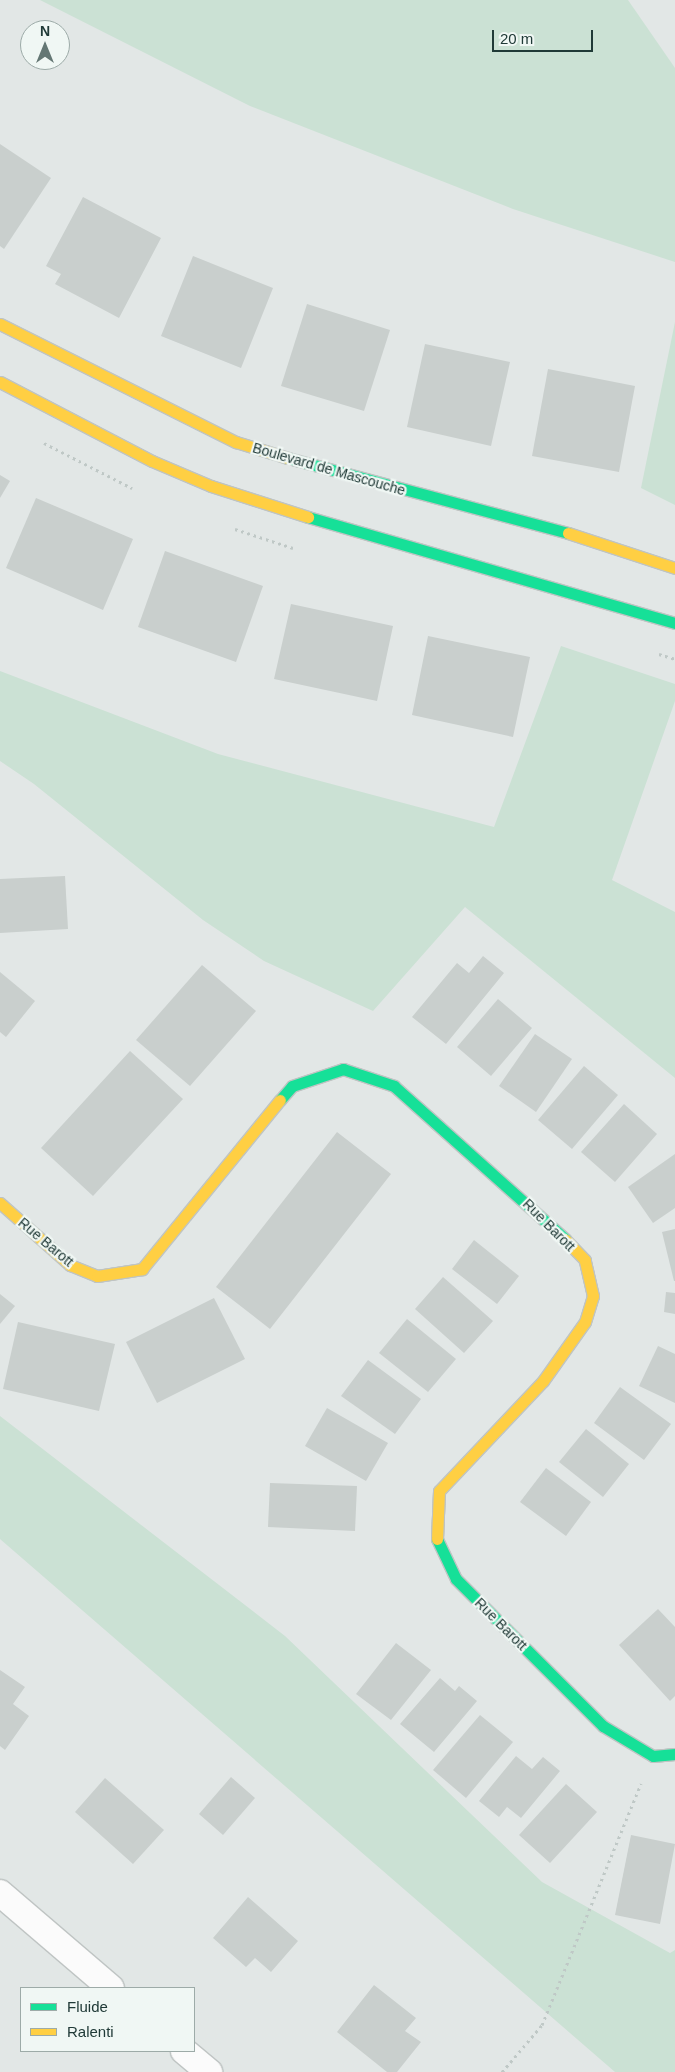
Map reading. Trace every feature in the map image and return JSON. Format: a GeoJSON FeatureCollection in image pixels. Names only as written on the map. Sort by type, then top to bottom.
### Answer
{"type":"FeatureCollection","features":[{"type":"Feature","properties":{"kind":"street","name":"Boulevard de Mascouche"},"geometry":{"type":"LineString","coordinates":[[0,324],[236,442],[366,481],[541,524],[675,568]]}},
{"type":"Feature","properties":{"kind":"street"},"geometry":{"type":"LineString","coordinates":[[0,382],[152,461],[211,486],[387,544],[675,623]]}},
{"type":"Feature","properties":{"kind":"street","name":"Rue Barott"},"geometry":{"type":"LineString","coordinates":[[0,1203],[70,1266],[97,1276],[142,1269],[292,1086],[343,1069],[394,1086],[566,1240],[585,1260],[593,1296],[585,1322],[554,1367],[499,1431],[439,1491],[434,1533],[456,1579],[603,1726],[653,1756]]}},
{"type":"Feature","properties":{"kind":"street"},"geometry":{"type":"LineString","coordinates":[[653,1756],[675,1754]]}},
{"type":"Feature","properties":{"kind":"street"},"geometry":{"type":"LineString","coordinates":[[0,1893],[110,1987]]}},
{"type":"Feature","properties":{"kind":"street"},"geometry":{"type":"LineString","coordinates":[[185,2052],[209,2072]]}},
{"type":"Feature","properties":{"kind":"path"},"geometry":{"type":"LineString","coordinates":[[42,442],[108,479],[140,491]]}},
{"type":"Feature","properties":{"kind":"path"},"geometry":{"type":"LineString","coordinates":[[502,2072],[542,2026],[653,1756]]}},
{"type":"Feature","properties":{"kind":"green space"},"geometry":{"type":"Polygon","coordinates":[[[40,0],[628,0],[675,68],[675,262],[513,209],[250,106],[40,0]]]}},
{"type":"Feature","properties":{"kind":"green space"},"geometry":{"type":"Polygon","coordinates":[[[675,322],[675,505],[641,488],[675,322]]]}},
{"type":"Feature","properties":{"kind":"green space"},"geometry":{"type":"Polygon","coordinates":[[[561,646],[675,684],[675,701],[612,880],[675,912],[675,1078],[465,907],[373,1011],[264,961],[203,920],[34,784],[0,761],[0,671],[218,754],[494,827],[561,646]]]}},
{"type":"Feature","properties":{"kind":"green space"},"geometry":{"type":"Polygon","coordinates":[[[0,1416],[285,1636],[542,1882],[670,1953],[675,1950],[675,2072],[615,2072],[0,1539],[0,1416]]]}},
{"type":"Feature","properties":{"kind":"building"},"geometry":{"type":"Polygon","coordinates":[[[0,144],[51,178],[4,249],[0,246],[0,144]]]}},
{"type":"Feature","properties":{"kind":"building"},"geometry":{"type":"Polygon","coordinates":[[[83,197],[161,238],[119,318],[55,284],[61,274],[46,266],[83,197]]]}},
{"type":"Feature","properties":{"kind":"building"},"geometry":{"type":"Polygon","coordinates":[[[193,256],[273,288],[241,368],[161,336],[193,256]]]}},
{"type":"Feature","properties":{"kind":"building"},"geometry":{"type":"Polygon","coordinates":[[[307,304],[390,330],[364,411],[281,386],[307,304]]]}},
{"type":"Feature","properties":{"kind":"building"},"geometry":{"type":"Polygon","coordinates":[[[425,344],[510,362],[491,446],[407,427],[425,344]]]}},
{"type":"Feature","properties":{"kind":"building"},"geometry":{"type":"Polygon","coordinates":[[[548,369],[635,386],[619,472],[532,456],[548,369]]]}},
{"type":"Feature","properties":{"kind":"building"},"geometry":{"type":"Polygon","coordinates":[[[0,475],[10,481],[0,498],[0,475]]]}},
{"type":"Feature","properties":{"kind":"building"},"geometry":{"type":"Polygon","coordinates":[[[36,498],[133,539],[103,610],[6,568],[36,498]]]}},
{"type":"Feature","properties":{"kind":"building"},"geometry":{"type":"Polygon","coordinates":[[[165,551],[263,586],[236,662],[138,627],[165,551]]]}},
{"type":"Feature","properties":{"kind":"building"},"geometry":{"type":"Polygon","coordinates":[[[291,604],[393,626],[377,701],[274,679],[291,604]]]}},
{"type":"Feature","properties":{"kind":"building"},"geometry":{"type":"Polygon","coordinates":[[[428,636],[530,657],[513,737],[412,715],[428,636]]]}},
{"type":"Feature","properties":{"kind":"building"},"geometry":{"type":"Polygon","coordinates":[[[65,876],[68,929],[0,933],[0,879],[65,876]]]}},
{"type":"Feature","properties":{"kind":"building"},"geometry":{"type":"Polygon","coordinates":[[[483,956],[504,973],[446,1044],[412,1017],[457,963],[469,973],[483,956]]]}},
{"type":"Feature","properties":{"kind":"building"},"geometry":{"type":"Polygon","coordinates":[[[202,965],[256,1011],[190,1086],[136,1040],[202,965]]]}},
{"type":"Feature","properties":{"kind":"building"},"geometry":{"type":"Polygon","coordinates":[[[0,972],[35,1001],[6,1037],[0,1032],[0,972]]]}},
{"type":"Feature","properties":{"kind":"building"},"geometry":{"type":"Polygon","coordinates":[[[498,999],[532,1028],[491,1076],[457,1047],[498,999]]]}},
{"type":"Feature","properties":{"kind":"building"},"geometry":{"type":"Polygon","coordinates":[[[535,1034],[572,1059],[536,1112],[499,1086],[535,1034]]]}},
{"type":"Feature","properties":{"kind":"building"},"geometry":{"type":"Polygon","coordinates":[[[130,1051],[183,1099],[93,1196],[41,1148],[130,1051]]]}},
{"type":"Feature","properties":{"kind":"building"},"geometry":{"type":"Polygon","coordinates":[[[584,1066],[618,1095],[572,1149],[538,1120],[584,1066]]]}},
{"type":"Feature","properties":{"kind":"building"},"geometry":{"type":"Polygon","coordinates":[[[624,1104],[657,1134],[615,1182],[581,1152],[624,1104]]]}},
{"type":"Feature","properties":{"kind":"building"},"geometry":{"type":"Polygon","coordinates":[[[337,1132],[391,1174],[270,1329],[216,1287],[337,1132]]]}},
{"type":"Feature","properties":{"kind":"building"},"geometry":{"type":"Polygon","coordinates":[[[675,1154],[675,1208],[653,1223],[628,1187],[675,1154]]]}},
{"type":"Feature","properties":{"kind":"building"},"geometry":{"type":"Polygon","coordinates":[[[675,1229],[675,1281],[674,1281],[662,1232],[675,1229]]]}},
{"type":"Feature","properties":{"kind":"building"},"geometry":{"type":"Polygon","coordinates":[[[474,1240],[519,1276],[497,1304],[452,1269],[474,1240]]]}},
{"type":"Feature","properties":{"kind":"building"},"geometry":{"type":"Polygon","coordinates":[[[443,1277],[493,1321],[464,1353],[415,1309],[443,1277]]]}},
{"type":"Feature","properties":{"kind":"building"},"geometry":{"type":"Polygon","coordinates":[[[666,1292],[675,1293],[675,1314],[664,1312],[666,1292]]]}},
{"type":"Feature","properties":{"kind":"building"},"geometry":{"type":"Polygon","coordinates":[[[0,1294],[15,1306],[0,1324],[0,1294]]]}},
{"type":"Feature","properties":{"kind":"building"},"geometry":{"type":"Polygon","coordinates":[[[214,1298],[245,1359],[157,1403],[126,1342],[214,1298]]]}},
{"type":"Feature","properties":{"kind":"building"},"geometry":{"type":"Polygon","coordinates":[[[407,1319],[456,1359],[428,1392],[379,1353],[407,1319]]]}},
{"type":"Feature","properties":{"kind":"building"},"geometry":{"type":"Polygon","coordinates":[[[18,1322],[115,1344],[99,1411],[3,1389],[18,1322]]]}},
{"type":"Feature","properties":{"kind":"building"},"geometry":{"type":"Polygon","coordinates":[[[658,1346],[675,1354],[675,1403],[639,1386],[658,1346]]]}},
{"type":"Feature","properties":{"kind":"building"},"geometry":{"type":"Polygon","coordinates":[[[368,1360],[421,1399],[395,1434],[341,1396],[368,1360]]]}},
{"type":"Feature","properties":{"kind":"building"},"geometry":{"type":"Polygon","coordinates":[[[620,1387],[671,1424],[644,1460],[594,1423],[620,1387]]]}},
{"type":"Feature","properties":{"kind":"building"},"geometry":{"type":"Polygon","coordinates":[[[327,1408],[388,1443],[366,1481],[305,1446],[327,1408]]]}},
{"type":"Feature","properties":{"kind":"building"},"geometry":{"type":"Polygon","coordinates":[[[586,1429],[629,1464],[603,1497],[559,1462],[586,1429]]]}},
{"type":"Feature","properties":{"kind":"building"},"geometry":{"type":"Polygon","coordinates":[[[546,1468],[591,1502],[566,1536],[520,1502],[546,1468]]]}},
{"type":"Feature","properties":{"kind":"building"},"geometry":{"type":"Polygon","coordinates":[[[270,1483],[357,1486],[355,1531],[268,1527],[270,1483]]]}},
{"type":"Feature","properties":{"kind":"building"},"geometry":{"type":"Polygon","coordinates":[[[658,1609],[675,1627],[675,1696],[670,1701],[619,1645],[658,1609]]]}},
{"type":"Feature","properties":{"kind":"building"},"geometry":{"type":"Polygon","coordinates":[[[396,1643],[431,1670],[391,1720],[356,1694],[396,1643]]]}},
{"type":"Feature","properties":{"kind":"building"},"geometry":{"type":"Polygon","coordinates":[[[0,1670],[25,1687],[13,1704],[29,1716],[5,1750],[0,1746],[0,1670]]]}},
{"type":"Feature","properties":{"kind":"building"},"geometry":{"type":"Polygon","coordinates":[[[440,1678],[455,1691],[459,1686],[477,1701],[434,1752],[400,1724],[440,1678]]]}},
{"type":"Feature","properties":{"kind":"building"},"geometry":{"type":"Polygon","coordinates":[[[480,1715],[513,1742],[466,1798],[433,1770],[480,1715]]]}},
{"type":"Feature","properties":{"kind":"building"},"geometry":{"type":"Polygon","coordinates":[[[516,1756],[532,1769],[543,1757],[560,1771],[521,1818],[507,1807],[499,1817],[479,1801],[516,1756]]]}},
{"type":"Feature","properties":{"kind":"building"},"geometry":{"type":"Polygon","coordinates":[[[231,1777],[255,1798],[223,1835],[199,1814],[231,1777]]]}},
{"type":"Feature","properties":{"kind":"building"},"geometry":{"type":"Polygon","coordinates":[[[105,1778],[164,1830],[133,1864],[75,1812],[105,1778]]]}},
{"type":"Feature","properties":{"kind":"building"},"geometry":{"type":"Polygon","coordinates":[[[566,1784],[597,1812],[550,1863],[519,1835],[566,1784]]]}},
{"type":"Feature","properties":{"kind":"building"},"geometry":{"type":"Polygon","coordinates":[[[631,1835],[675,1844],[660,1924],[615,1915],[631,1835]]]}},
{"type":"Feature","properties":{"kind":"building"},"geometry":{"type":"Polygon","coordinates":[[[248,1897],[298,1941],[271,1972],[255,1958],[246,1967],[213,1938],[248,1897]]]}},
{"type":"Feature","properties":{"kind":"building"},"geometry":{"type":"Polygon","coordinates":[[[374,1985],[416,2018],[405,2031],[421,2042],[397,2072],[387,2072],[337,2032],[374,1985]]]}},
{"type":"Feature","properties":{"kind":"traffic: fast"},"geometry":{"type":"LineString","coordinates":[[288,458],[568,533]]}},
{"type":"Feature","properties":{"kind":"traffic: fast"},"geometry":{"type":"LineString","coordinates":[[308,517],[675,623]]}},
{"type":"Feature","properties":{"kind":"traffic: fast"},"geometry":{"type":"LineString","coordinates":[[280,1100],[292,1086],[343,1069],[394,1086],[565,1239]]}},
{"type":"Feature","properties":{"kind":"traffic: fast"},"geometry":{"type":"LineString","coordinates":[[437,1539],[456,1579],[603,1726],[653,1756],[675,1754]]}},
{"type":"Feature","properties":{"kind":"traffic: slow"},"geometry":{"type":"LineString","coordinates":[[0,324],[236,442],[288,458]]}},
{"type":"Feature","properties":{"kind":"traffic: slow"},"geometry":{"type":"LineString","coordinates":[[0,382],[152,461],[211,486],[308,517]]}},
{"type":"Feature","properties":{"kind":"traffic: slow"},"geometry":{"type":"LineString","coordinates":[[568,533],[675,568]]}},
{"type":"Feature","properties":{"kind":"traffic: slow"},"geometry":{"type":"LineString","coordinates":[[0,1203],[70,1265],[97,1276],[142,1269],[280,1100]]}},
{"type":"Feature","properties":{"kind":"traffic: slow"},"geometry":{"type":"LineString","coordinates":[[437,1539],[439,1491],[543,1381],[585,1322],[593,1296],[585,1260],[565,1239]]}}]}
